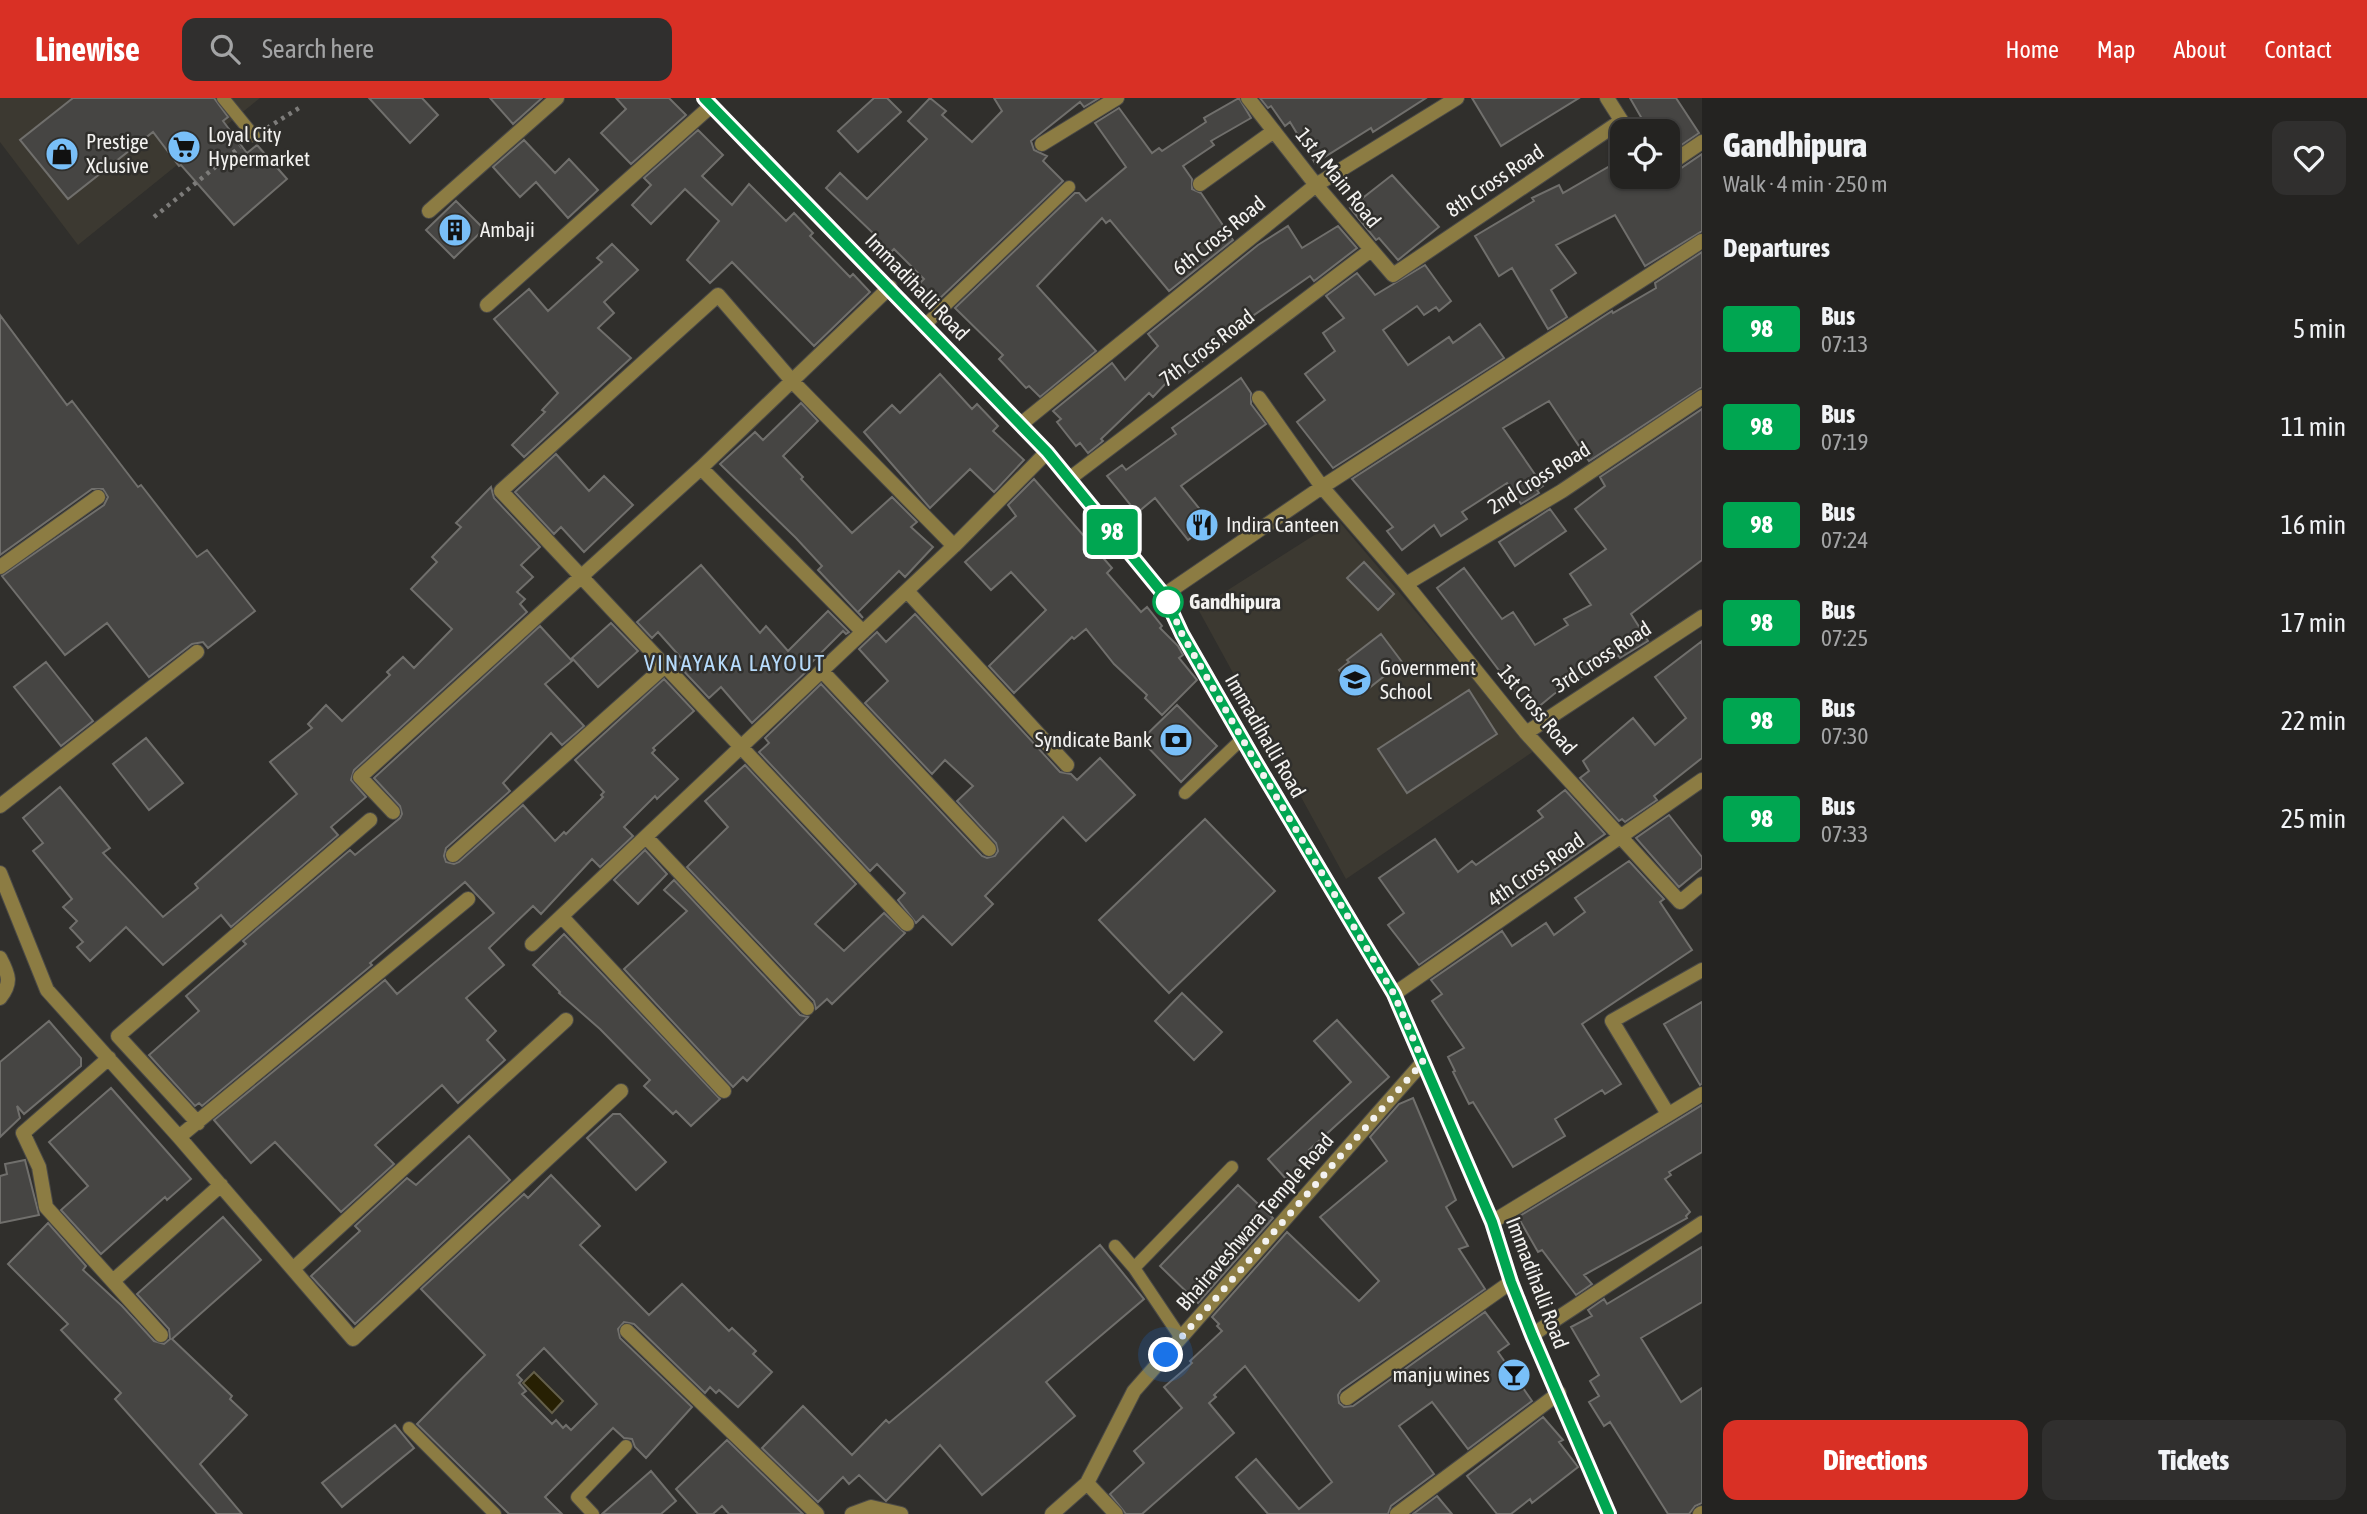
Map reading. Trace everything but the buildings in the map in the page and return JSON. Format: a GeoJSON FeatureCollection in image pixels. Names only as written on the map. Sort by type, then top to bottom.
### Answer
{"type":"FeatureCollection","features":[{"type":"Feature","properties":{"kind":"street"},"geometry":{"type":"LineString","coordinates":[[429,211],[557,98]]}},
{"type":"Feature","properties":{"kind":"street"},"geometry":{"type":"LineString","coordinates":[[1042,144],[1117,98]]}},
{"type":"Feature","properties":{"kind":"street","name":"1st A Main Road"},"geometry":{"type":"LineString","coordinates":[[1248,98],[1315,185],[1393,275]]}},
{"type":"Feature","properties":{"kind":"street","name":"6th Cross Road"},"geometry":{"type":"LineString","coordinates":[[1021,424],[1315,185],[1457,98]]}},
{"type":"Feature","properties":{"kind":"street"},"geometry":{"type":"LineString","coordinates":[[1607,98],[1620,119]]}},
{"type":"Feature","properties":{"kind":"street"},"geometry":{"type":"LineString","coordinates":[[487,305],[708,102]]}},
{"type":"Feature","properties":{"kind":"street","name":"Immadihalli Road"},"geometry":{"type":"LineString","coordinates":[[708,102],[1047,452],[1164,595],[1182,634],[1242,739],[1394,994],[1492,1222],[1511,1282],[1532,1335],[1609,1514]]}},
{"type":"Feature","properties":{"kind":"street"},"geometry":{"type":"LineString","coordinates":[[1199,184],[1274,131]]}},
{"type":"Feature","properties":{"kind":"street","name":"8th Cross Road"},"geometry":{"type":"LineString","coordinates":[[1393,275],[1610,135]]}},
{"type":"Feature","properties":{"kind":"street"},"geometry":{"type":"LineString","coordinates":[[1680,156],[1702,142]]}},
{"type":"Feature","properties":{"kind":"street"},"geometry":{"type":"LineString","coordinates":[[1164,595],[1322,487],[1702,242]]}},
{"type":"Feature","properties":{"kind":"street","name":"7th Cross Road"},"geometry":{"type":"LineString","coordinates":[[1069,479],[1371,250]]}},
{"type":"Feature","properties":{"kind":"street"},"geometry":{"type":"LineString","coordinates":[[393,812],[360,777],[701,468],[890,288]]}},
{"type":"Feature","properties":{"kind":"street"},"geometry":{"type":"LineString","coordinates":[[907,924],[501,491],[718,295],[793,382],[954,546]]}},
{"type":"Feature","properties":{"kind":"street","name":"1st Cross Road"},"geometry":{"type":"LineString","coordinates":[[1259,398],[1322,487],[1406,584],[1526,733],[1620,838],[1680,902],[1702,884]]}},
{"type":"Feature","properties":{"kind":"street","name":"2nd Cross Road"},"geometry":{"type":"LineString","coordinates":[[1406,584],[1562,491],[1697,400]]}},
{"type":"Feature","properties":{"kind":"street"},"geometry":{"type":"LineString","coordinates":[[533,944],[907,591],[1047,452]]}},
{"type":"Feature","properties":{"kind":"street"},"geometry":{"type":"LineString","coordinates":[[701,468],[863,632]]}},
{"type":"Feature","properties":{"kind":"street"},"geometry":{"type":"LineString","coordinates":[[0,567],[98,497]]}},
{"type":"Feature","properties":{"kind":"street"},"geometry":{"type":"LineString","coordinates":[[907,591],[1067,765]]}},
{"type":"Feature","properties":{"kind":"street","name":"3rd Cross Road"},"geometry":{"type":"LineString","coordinates":[[1526,733],[1702,617]]}},
{"type":"Feature","properties":{"kind":"street"},"geometry":{"type":"LineString","coordinates":[[0,806],[197,652]]}},
{"type":"Feature","properties":{"kind":"street"},"geometry":{"type":"LineString","coordinates":[[453,855],[665,666]]}},
{"type":"Feature","properties":{"kind":"street"},"geometry":{"type":"LineString","coordinates":[[822,671],[989,849]]}},
{"type":"Feature","properties":{"kind":"street","name":"4th Cross Road"},"geometry":{"type":"LineString","coordinates":[[1394,994],[1702,780]]}},
{"type":"Feature","properties":{"kind":"street"},"geometry":{"type":"LineString","coordinates":[[198,1123],[118,1036],[370,820]]}},
{"type":"Feature","properties":{"kind":"street"},"geometry":{"type":"LineString","coordinates":[[646,837],[807,1008]]}},
{"type":"Feature","properties":{"kind":"street"},"geometry":{"type":"LineString","coordinates":[[0,873],[47,990],[180,1137],[353,1339],[621,1091]]}},
{"type":"Feature","properties":{"kind":"street"},"geometry":{"type":"LineString","coordinates":[[180,1137],[468,899]]}},
{"type":"Feature","properties":{"kind":"street"},"geometry":{"type":"LineString","coordinates":[[562,917],[724,1091]]}},
{"type":"Feature","properties":{"kind":"street"},"geometry":{"type":"LineString","coordinates":[[0,958],[9,976],[9,985],[0,998]]}},
{"type":"Feature","properties":{"kind":"street"},"geometry":{"type":"LineString","coordinates":[[1668,1114],[1612,1021],[1702,970]]}},
{"type":"Feature","properties":{"kind":"street"},"geometry":{"type":"LineString","coordinates":[[293,1269],[566,1020]]}},
{"type":"Feature","properties":{"kind":"street"},"geometry":{"type":"LineString","coordinates":[[109,1058],[23,1133],[39,1167],[46,1207],[162,1335]]}},
{"type":"Feature","properties":{"kind":"street","name":"Bhairaveshwara Temple Road"},"geometry":{"type":"LineString","coordinates":[[1052,1514],[1087,1483],[1134,1391],[1423,1062]]}},
{"type":"Feature","properties":{"kind":"street"},"geometry":{"type":"LineString","coordinates":[[1492,1222],[1702,1094]]}},
{"type":"Feature","properties":{"kind":"street"},"geometry":{"type":"LineString","coordinates":[[113,1281],[221,1185]]}},
{"type":"Feature","properties":{"kind":"street"},"geometry":{"type":"LineString","coordinates":[[1532,1335],[1702,1223]]}},
{"type":"Feature","properties":{"kind":"street"},"geometry":{"type":"LineString","coordinates":[[1347,1398],[1511,1282]]}},
{"type":"Feature","properties":{"kind":"street"},"geometry":{"type":"LineString","coordinates":[[627,1331],[817,1514]]}},
{"type":"Feature","properties":{"kind":"street"},"geometry":{"type":"LineString","coordinates":[[1397,1514],[1559,1393]]}},
{"type":"Feature","properties":{"kind":"street"},"geometry":{"type":"LineString","coordinates":[[1087,1483],[1116,1514]]}},
{"type":"Feature","properties":{"kind":"street"},"geometry":{"type":"LineString","coordinates":[[852,1514],[871,1507],[901,1514]]}},
{"type":"Feature","properties":{"kind":"lane"},"geometry":{"type":"LineString","coordinates":[[223,98],[254,136]]}},
{"type":"Feature","properties":{"kind":"lane"},"geometry":{"type":"LineString","coordinates":[[925,325],[1069,187]]}},
{"type":"Feature","properties":{"kind":"lane"},"geometry":{"type":"LineString","coordinates":[[1185,793],[1242,739]]}},
{"type":"Feature","properties":{"kind":"lane"},"geometry":{"type":"LineString","coordinates":[[1134,1268],[1232,1167]]}},
{"type":"Feature","properties":{"kind":"lane"},"geometry":{"type":"LineString","coordinates":[[1115,1246],[1134,1268],[1181,1338]]}},
{"type":"Feature","properties":{"kind":"lane"},"geometry":{"type":"LineString","coordinates":[[409,1428],[495,1514]]}},
{"type":"Feature","properties":{"kind":"lane"},"geometry":{"type":"LineString","coordinates":[[593,1514],[577,1497],[626,1446]]}},
{"type":"Feature","properties":{"kind":"path"},"geometry":{"type":"LineString","coordinates":[[154,217],[254,136],[299,108]]}},
{"type":"Feature","properties":{"kind":"shaded area"},"geometry":{"type":"Polygon","coordinates":[[[0,98],[260,98],[78,245],[0,142],[0,98]]]}},
{"type":"Feature","properties":{"kind":"shaded area","name":"Government School"},"geometry":{"type":"Polygon","coordinates":[[[1338,520],[1534,751],[1346,879],[1198,609],[1338,520]]]}},
{"type":"Feature","properties":{"kind":"shaded area"},"geometry":{"type":"Polygon","coordinates":[[[534,1372],[563,1401],[552,1413],[523,1383],[534,1372]]]}},
{"type":"Feature","properties":{"kind":"bus line","name":"98"},"geometry":{"type":"LineString","coordinates":[[704,98],[1047,452],[1164,595],[1182,634],[1255,761],[1394,994],[1492,1222],[1511,1282],[1532,1335],[1609,1514]]}},
{"type":"Feature","properties":{"kind":"place","name":"Loyal City Hypermarket"},"geometry":{"type":"Point","coordinates":[184,147]}},
{"type":"Feature","properties":{"kind":"place","name":"Prestige Xclusive"},"geometry":{"type":"Point","coordinates":[62,154]}},
{"type":"Feature","properties":{"kind":"place","name":"Ambaji"},"geometry":{"type":"Point","coordinates":[455,230]}},
{"type":"Feature","properties":{"kind":"place","name":"Indira Canteen"},"geometry":{"type":"Point","coordinates":[1202,525]}},
{"type":"Feature","properties":{"kind":"place","name":"Gandhipura"},"geometry":{"type":"Point","coordinates":[1168,602]}},
{"type":"Feature","properties":{"kind":"place","name":"Government School"},"geometry":{"type":"Point","coordinates":[1355,680]}},
{"type":"Feature","properties":{"kind":"place","name":"Syndicate Bank"},"geometry":{"type":"Point","coordinates":[1176,740]}},
{"type":"Feature","properties":{"kind":"place","name":"manju wines"},"geometry":{"type":"Point","coordinates":[1514,1375]}},
{"type":"Feature","properties":{"kind":"district","name":"VINAYAKA LAYOUT"},"geometry":{"type":"Point","coordinates":[735,663]}},
{"type":"Feature","properties":{"kind":"route"},"geometry":{"type":"LineString","coordinates":[[1166,1355],[1423,1062],[1394,994],[1255,761],[1182,634],[1168,602]]}}]}
